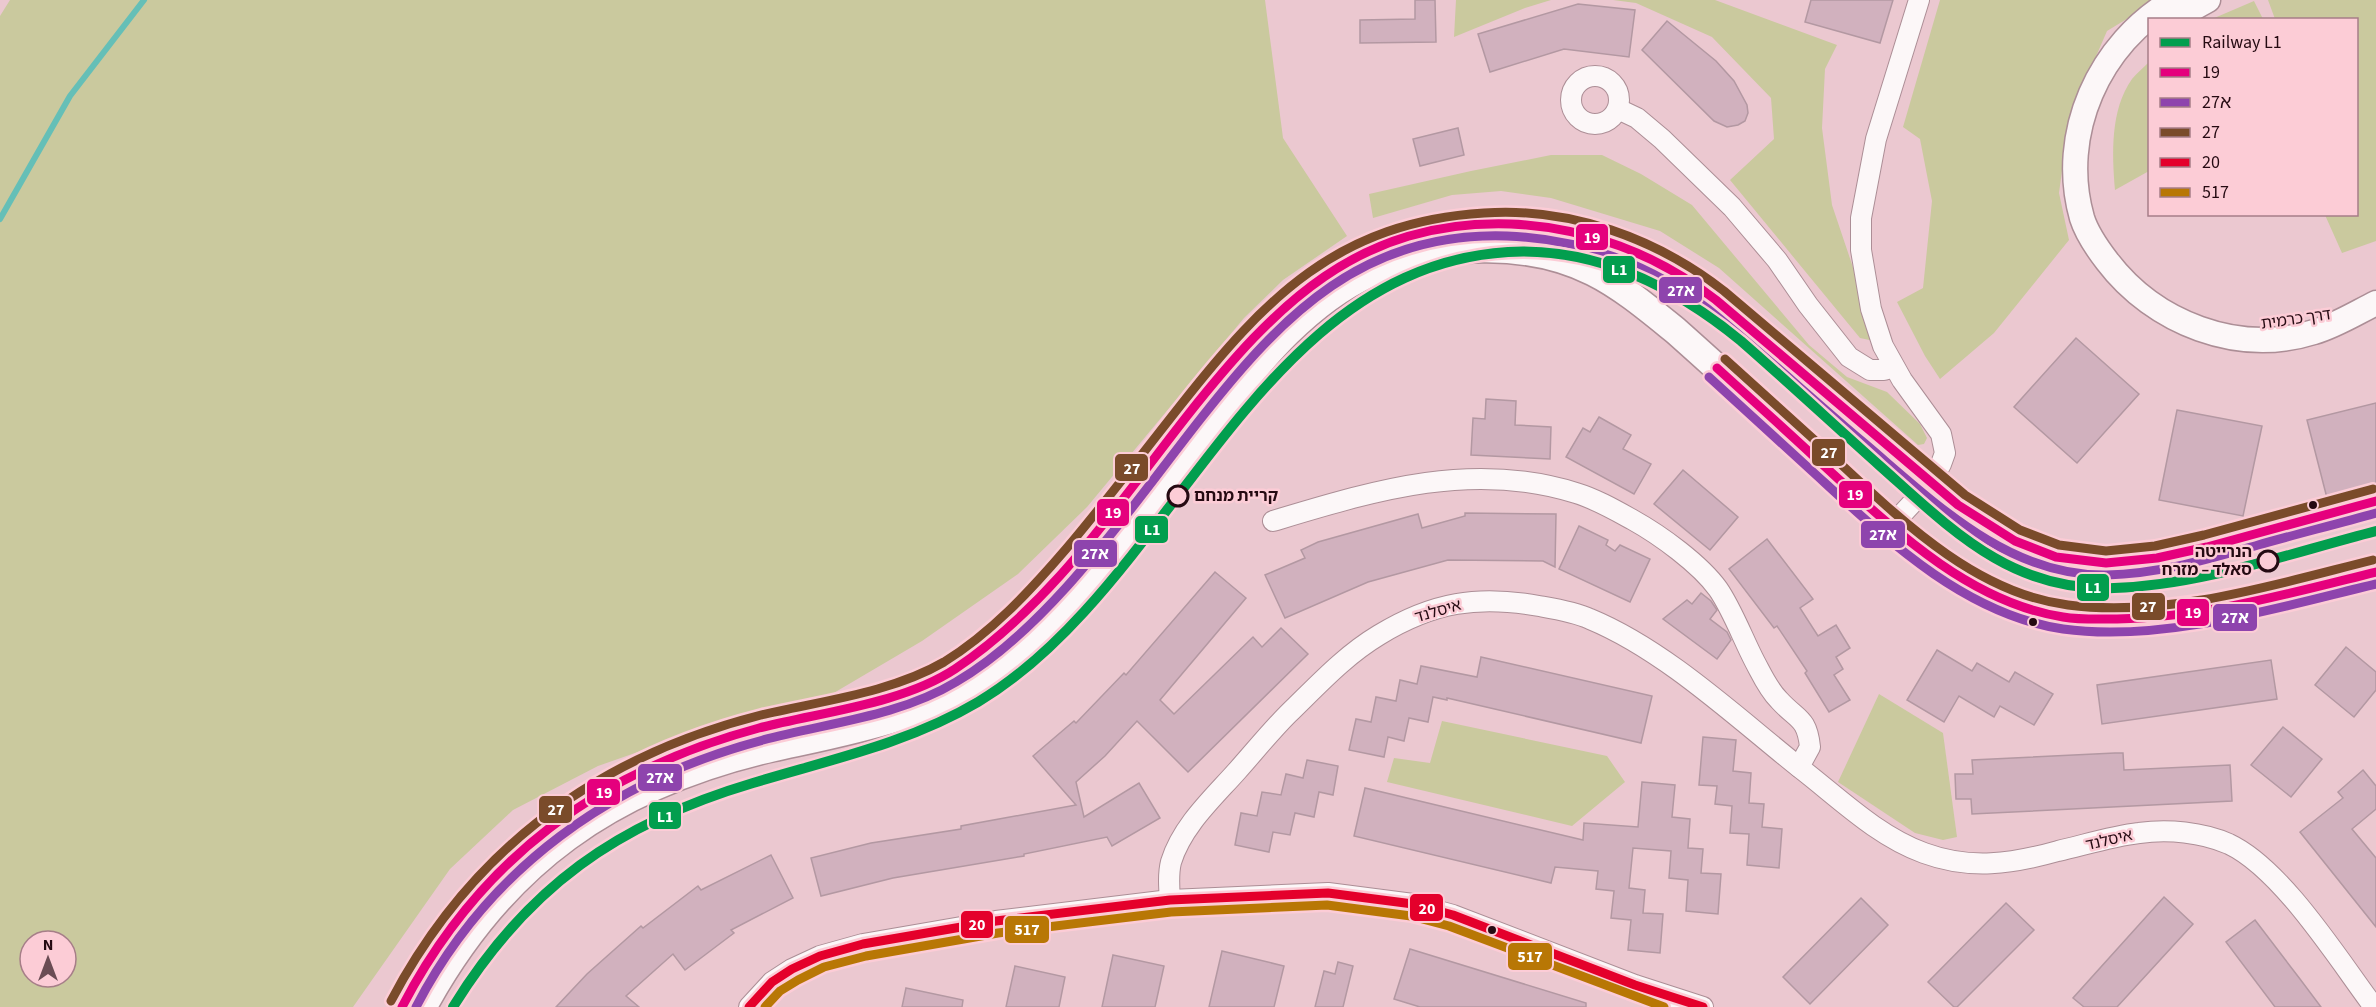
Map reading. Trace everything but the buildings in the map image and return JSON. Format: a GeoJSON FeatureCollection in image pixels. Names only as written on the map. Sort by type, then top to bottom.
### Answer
{"type":"FeatureCollection","features":[{"type":"Feature","properties":{"kind":"main road"},"geometry":{"type":"LineString","coordinates":[[402,1007],[433,951],[461,912],[504,866],[552,825],[595,795],[640,770],[699,746],[760,728],[893,697],[951,672],[999,638],[1046,592],[1260,328],[1294,296],[1331,269],[1364,252],[1402,238],[1472,225],[1533,224],[1570,230],[1643,254],[1707,293],[1930,483],[2005,535],[2035,550],[2059,557],[2080,561],[2148,559],[2217,544],[2376,501]]}},
{"type":"Feature","properties":{"kind":"main road"},"geometry":{"type":"LineString","coordinates":[[423,1007],[468,934],[495,903],[566,836],[596,816],[672,778],[718,762],[907,716],[950,697],[993,671],[1024,646],[1082,586],[1247,376],[1299,322],[1335,293],[1371,273],[1403,262],[1445,252],[1515,250],[1546,255],[1595,273],[1647,308],[1676,331],[1891,526],[1937,560],[1976,584],[2024,608],[2060,617],[2126,620],[2180,615],[2216,609],[2376,572]]}},
{"type":"Feature","properties":{"kind":"street"},"geometry":{"type":"LineString","coordinates":[[1891,526],[1930,483],[1945,453],[1944,441],[1894,367],[1883,346],[1871,309],[1861,250],[1861,218],[1867,177],[1876,139],[1919,0]]}},
{"type":"Feature","properties":{"kind":"street","name":"דרך כרמית"},"geometry":{"type":"LineString","coordinates":[[2148,39],[2129,59],[2107,92],[2093,134],[2090,160],[2090,183],[2097,215],[2110,243],[2126,263],[2156,291],[2171,301],[2217,319],[2246,324],[2272,325],[2309,320],[2376,303],[2314,332],[2288,338],[2230,338],[2200,330],[2151,304],[2115,271],[2096,247],[2083,220],[2076,189],[2074,159],[2078,132],[2084,113],[2096,81],[2110,58],[2144,20],[2174,0]]}},
{"type":"Feature","properties":{"kind":"street"},"geometry":{"type":"LineString","coordinates":[[2176,18],[2208,0]]}},
{"type":"Feature","properties":{"kind":"street"},"geometry":{"type":"LineString","coordinates":[[1618,109],[1637,118],[1662,139],[1732,207],[1777,260],[1808,305],[1849,357],[1869,370],[1894,367]]}},
{"type":"Feature","properties":{"kind":"street"},"geometry":{"type":"LineString","coordinates":[[1273,521],[1372,492],[1413,484],[1467,479],[1532,482],[1577,493],[1610,507],[1651,530],[1688,559],[1718,588],[1764,679],[1777,699],[1804,722],[1810,747],[1799,767]]}},
{"type":"Feature","properties":{"kind":"street","name":"איסלנד"},"geometry":{"type":"LineString","coordinates":[[1170,900],[1170,866],[1178,846],[1193,821],[1283,720],[1332,670],[1379,635],[1403,621],[1459,603],[1485,600],[1513,601],[1589,618],[1635,643],[1675,669],[1895,840],[1955,863],[1992,863],[2030,859],[2139,833],[2188,833],[2230,845],[2253,859],[2271,874],[2300,908],[2374,1007]]}},
{"type":"Feature","properties":{"kind":"street"},"geometry":{"type":"LineString","coordinates":[[749,1007],[772,982],[792,969],[820,956],[863,944],[996,921],[1170,900],[1328,893],[1413,904],[1463,918],[1635,985],[1703,1007]]}},
{"type":"Feature","properties":{"kind":"green space"},"geometry":{"type":"Polygon","coordinates":[[[10,0],[1265,0],[1283,138],[1347,236],[1283,280],[1244,318],[1087,507],[1018,574],[922,641],[832,694],[692,733],[598,766],[513,810],[450,869],[353,1007],[0,1007],[0,16],[10,0]]]}},
{"type":"Feature","properties":{"kind":"green space"},"geometry":{"type":"Polygon","coordinates":[[[1456,0],[1551,0],[1454,37],[1456,0]]]}},
{"type":"Feature","properties":{"kind":"green space"},"geometry":{"type":"Polygon","coordinates":[[[1613,0],[1715,0],[1837,45],[1825,69],[1822,128],[1832,205],[1865,303],[1874,341],[1860,338],[1730,180],[1774,139],[1771,98],[1712,37],[1636,3],[1613,0]]]}},
{"type":"Feature","properties":{"kind":"green space"},"geometry":{"type":"Polygon","coordinates":[[[1940,0],[2158,0],[2107,31],[2069,119],[2059,193],[2069,240],[1994,333],[1940,379],[1925,356],[1897,302],[1923,288],[1932,201],[1920,139],[1903,127],[1940,0]]]}},
{"type":"Feature","properties":{"kind":"green space"},"geometry":{"type":"Polygon","coordinates":[[[2268,0],[2376,0],[2376,241],[2342,253],[2325,216],[2358,216],[2358,18],[2275,18],[2268,0]]]}},
{"type":"Feature","properties":{"kind":"green space"},"geometry":{"type":"Polygon","coordinates":[[[2254,1],[2262,18],[2214,18],[2254,1]]]}},
{"type":"Feature","properties":{"kind":"green space"},"geometry":{"type":"Polygon","coordinates":[[[2148,63],[2148,172],[2115,190],[2113,147],[2116,118],[2125,91],[2132,79],[2148,63]]]}},
{"type":"Feature","properties":{"kind":"green space"},"geometry":{"type":"Polygon","coordinates":[[[1551,155],[1602,155],[1641,174],[1692,205],[1809,345],[1847,377],[1887,392],[1920,424],[1927,438],[1924,444],[1918,445],[1719,268],[1660,231],[1551,198],[1501,191],[1452,195],[1373,218],[1369,194],[1551,155]]]}},
{"type":"Feature","properties":{"kind":"green space"},"geometry":{"type":"Polygon","coordinates":[[[1879,694],[1943,733],[1957,837],[1943,840],[1915,833],[1838,782],[1879,694]]]}},
{"type":"Feature","properties":{"kind":"green space"},"geometry":{"type":"Polygon","coordinates":[[[1442,721],[1607,756],[1625,782],[1572,826],[1387,782],[1394,758],[1430,763],[1442,721]]]}},
{"type":"Feature","properties":{"kind":"waterway"},"geometry":{"type":"LineString","coordinates":[[0,219],[70,96],[144,0]]}},
{"type":"Feature","properties":{"kind":"rail line","name":"L1"},"geometry":{"type":"LineString","coordinates":[[453,1007],[512,927],[545,894],[580,865],[618,840],[704,799],[897,740],[924,729],[978,702],[1047,650],[1108,585],[1222,439],[1281,371],[1346,313],[1421,271],[1508,252],[1541,252],[1603,263],[1661,287],[1689,303],[1741,341],[1958,533],[2013,568],[2044,579],[2077,586],[2114,588],[2147,586],[2246,567],[2376,531]]}},
{"type":"Feature","properties":{"kind":"transit line","name":"27"},"geometry":{"type":"LineString","coordinates":[[391,1001],[423,947],[459,899],[499,856],[544,818],[592,784],[645,756],[701,733],[761,715],[878,689],[923,673],[961,651],[994,625],[1052,565],[1211,367],[1275,300],[1309,272],[1346,250],[1387,232],[1433,219],[1484,213],[1516,212],[1548,215],[1611,230],[1641,241],[1670,256],[1698,272],[1724,291],[1965,495],[2020,530],[2059,545],[2106,551],[2155,546],[2373,489]]}},
{"type":"Feature","properties":{"kind":"transit line","name":"19"},"geometry":{"type":"LineString","coordinates":[[402,1007],[433,954],[468,907],[507,865],[549,828],[596,796],[647,769],[701,746],[759,728],[860,706],[911,691],[955,669],[990,643],[1022,615],[1081,552],[1187,416],[1253,338],[1288,305],[1325,276],[1364,253],[1408,236],[1457,226],[1511,224],[1539,226],[1593,237],[1670,269],[1716,300],[1958,505],[2015,541],[2056,557],[2106,563],[2157,558],[2207,547],[2376,501]]}},
{"type":"Feature","properties":{"kind":"transit line","name":"27א"},"geometry":{"type":"LineString","coordinates":[[416,1007],[445,957],[479,912],[518,872],[560,836],[606,805],[655,779],[708,757],[763,740],[861,718],[934,694],[991,658],[1025,629],[1089,561],[1202,417],[1264,345],[1297,313],[1332,286],[1369,264],[1411,248],[1456,238],[1507,236],[1535,238],[1561,242],[1614,257],[1663,279],[1708,309],[1945,511],[1974,532],[2005,550],[2037,564],[2071,572],[2107,575],[2146,572],[2202,560],[2376,513]]}},
{"type":"Feature","properties":{"kind":"transit line","name":"27"},"geometry":{"type":"LineString","coordinates":[[1725,359],[1882,502],[1938,548],[2000,585],[2033,598],[2068,605],[2106,608],[2183,603],[2261,588],[2373,560]]}},
{"type":"Feature","properties":{"kind":"transit line","name":"19"},"geometry":{"type":"LineString","coordinates":[[1717,368],[1874,512],[1932,558],[1962,578],[2028,609],[2076,619],[2117,619],[2183,614],[2248,603],[2376,572]]}},
{"type":"Feature","properties":{"kind":"transit line","name":"27א"},"geometry":{"type":"LineString","coordinates":[[1709,377],[1897,546],[1959,590],[2026,621],[2063,629],[2101,632],[2180,627],[2261,612],[2376,584]]}},
{"type":"Feature","properties":{"kind":"transit line","name":"20"},"geometry":{"type":"LineString","coordinates":[[749,1007],[772,982],[792,969],[820,956],[863,944],[996,921],[1170,900],[1328,893],[1413,904],[1453,915],[1635,985],[1703,1007]]}},
{"type":"Feature","properties":{"kind":"transit line","name":"517"},"geometry":{"type":"LineString","coordinates":[[765,1007],[780,991],[798,980],[824,967],[866,956],[998,933],[1171,912],[1327,905],[1411,916],[1449,926],[1664,1007]]}},
{"type":"Feature","properties":{"kind":"place","name":"קריית מנחם"},"geometry":{"type":"Point","coordinates":[1178,496]}},
{"type":"Feature","properties":{"kind":"place","name":"הנרייטה סאלד – מזרח"},"geometry":{"type":"Point","coordinates":[2268,561]}}]}
